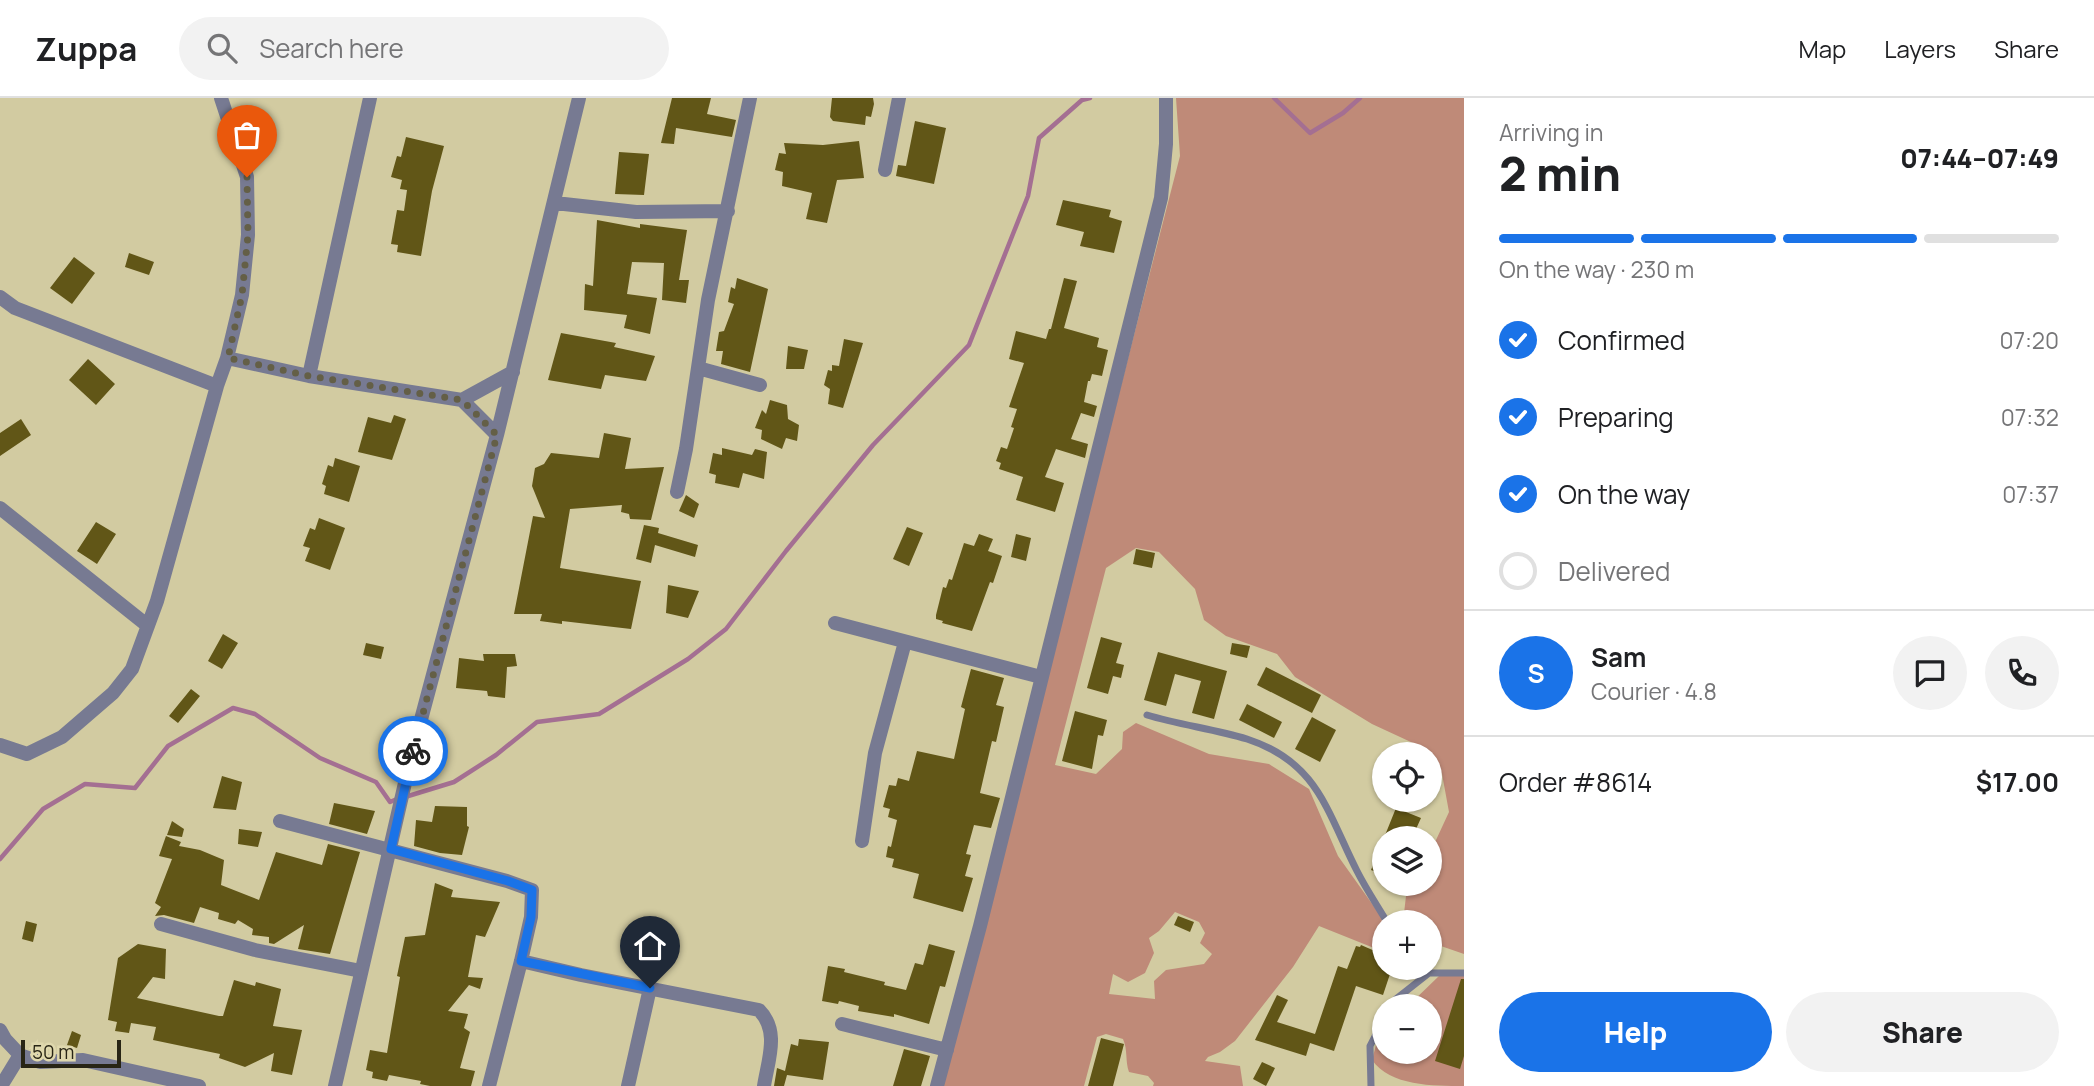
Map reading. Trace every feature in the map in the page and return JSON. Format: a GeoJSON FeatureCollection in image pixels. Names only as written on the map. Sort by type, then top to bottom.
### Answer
{"type":"FeatureCollection","features":[{"type":"Feature","properties":{"kind":"street"},"geometry":{"type":"LineString","coordinates":[[0,745],[27,754],[37,751],[87,718],[113,693],[132,669],[157,601],[217,386],[228,358],[242,295],[248,235],[247,177],[220,98]]}},
{"type":"Feature","properties":{"kind":"street"},"geometry":{"type":"LineString","coordinates":[[309,376],[370,98]]}},
{"type":"Feature","properties":{"kind":"street"},"geometry":{"type":"LineString","coordinates":[[335,1086],[405,785],[513,372],[579,98]]}},
{"type":"Feature","properties":{"kind":"street"},"geometry":{"type":"LineString","coordinates":[[677,492],[708,300],[750,98]]}},
{"type":"Feature","properties":{"kind":"street"},"geometry":{"type":"LineString","coordinates":[[886,170],[899,98]]}},
{"type":"Feature","properties":{"kind":"street"},"geometry":{"type":"LineString","coordinates":[[937,1086],[980,926],[1161,198],[1166,100]]}},
{"type":"Feature","properties":{"kind":"street"},"geometry":{"type":"LineString","coordinates":[[555,202],[636,212],[727,211]]}},
{"type":"Feature","properties":{"kind":"street"},"geometry":{"type":"LineString","coordinates":[[0,297],[15,308],[217,386]]}},
{"type":"Feature","properties":{"kind":"street"},"geometry":{"type":"LineString","coordinates":[[228,358],[309,376],[462,400],[497,435]]}},
{"type":"Feature","properties":{"kind":"street"},"geometry":{"type":"LineString","coordinates":[[698,368],[760,385]]}},
{"type":"Feature","properties":{"kind":"street"},"geometry":{"type":"LineString","coordinates":[[462,400],[513,372]]}},
{"type":"Feature","properties":{"kind":"street"},"geometry":{"type":"LineString","coordinates":[[0,508],[148,626]]}},
{"type":"Feature","properties":{"kind":"street"},"geometry":{"type":"LineString","coordinates":[[835,623],[1041,677]]}},
{"type":"Feature","properties":{"kind":"street"},"geometry":{"type":"LineString","coordinates":[[862,841],[875,753],[905,642]]}},
{"type":"Feature","properties":{"kind":"street"},"geometry":{"type":"LineString","coordinates":[[280,821],[508,881],[532,890],[531,917],[489,1086]]}},
{"type":"Feature","properties":{"kind":"street"},"geometry":{"type":"LineString","coordinates":[[161,924],[255,950],[361,971]]}},
{"type":"Feature","properties":{"kind":"street"},"geometry":{"type":"LineString","coordinates":[[521,961],[759,1010],[769,1022],[772,1031],[764,1086]]}},
{"type":"Feature","properties":{"kind":"street"},"geometry":{"type":"LineString","coordinates":[[628,1086],[650,988]]}},
{"type":"Feature","properties":{"kind":"street"},"geometry":{"type":"LineString","coordinates":[[842,1024],[947,1050]]}},
{"type":"Feature","properties":{"kind":"street"},"geometry":{"type":"LineString","coordinates":[[0,1030],[5,1040],[20,1055],[40,1062],[83,1060],[199,1086]]}},
{"type":"Feature","properties":{"kind":"street"},"geometry":{"type":"LineString","coordinates":[[1,1086],[20,1055]]}},
{"type":"Feature","properties":{"kind":"lane"},"geometry":{"type":"LineString","coordinates":[[1147,715],[1248,740],[1291,761],[1307,777],[1324,801],[1357,872],[1380,910]]}},
{"type":"Feature","properties":{"kind":"lane"},"geometry":{"type":"LineString","coordinates":[[1442,973],[1464,973]]}},
{"type":"Feature","properties":{"kind":"lane"},"geometry":{"type":"LineString","coordinates":[[1402,994],[1420,980]]}},
{"type":"Feature","properties":{"kind":"lane"},"geometry":{"type":"LineString","coordinates":[[1371,1086],[1372,1042]]}},
{"type":"Feature","properties":{"kind":"shaded area"},"geometry":{"type":"Polygon","coordinates":[[[1176,98],[1464,98],[1464,954],[1442,946],[1442,910],[1404,910],[1406,896],[1442,896],[1442,827],[1449,812],[1442,774],[1442,742],[1411,742],[1372,724],[1295,677],[1277,654],[1226,636],[1204,620],[1195,589],[1159,552],[1136,548],[1106,568],[1055,765],[1096,774],[1122,749],[1123,732],[1136,723],[1209,754],[1269,764],[1309,789],[1338,856],[1376,910],[1372,910],[1372,947],[1319,926],[1293,967],[1235,1041],[1205,1061],[1240,1066],[1243,1086],[1153,1086],[1154,1083],[1148,1076],[1129,1072],[1123,1039],[1106,1034],[1097,1037],[1084,1086],[941,1086],[1180,156],[1176,98]],[[1175,912],[1159,931],[1149,938],[1154,953],[1145,973],[1128,982],[1113,974],[1109,994],[1155,999],[1154,981],[1166,970],[1204,964],[1212,954],[1200,943],[1205,933],[1199,922],[1175,912]]]}},
{"type":"Feature","properties":{"kind":"shaded area"},"geometry":{"type":"Polygon","coordinates":[[[1464,975],[1464,1086],[1413,1083],[1390,1075],[1376,1064],[1442,1064],[1442,994],[1420,994],[1435,980],[1442,980],[1442,976],[1464,975]]]}},
{"type":"Feature","properties":{"kind":"building"},"geometry":{"type":"Polygon","coordinates":[[[672,98],[711,98],[707,114],[736,120],[732,137],[676,128],[674,144],[661,143],[672,98]]]}},
{"type":"Feature","properties":{"kind":"building"},"geometry":{"type":"Polygon","coordinates":[[[832,98],[873,98],[871,117],[866,116],[865,125],[833,121],[830,117],[832,98]]]}},
{"type":"Feature","properties":{"kind":"building"},"geometry":{"type":"Polygon","coordinates":[[[915,121],[946,128],[934,184],[896,176],[898,165],[906,166],[915,121]]]}},
{"type":"Feature","properties":{"kind":"building"},"geometry":{"type":"Polygon","coordinates":[[[406,137],[444,146],[432,191],[421,256],[397,252],[398,245],[391,244],[397,210],[404,211],[407,190],[400,189],[402,180],[391,177],[397,156],[401,157],[406,137]]]}},
{"type":"Feature","properties":{"kind":"building"},"geometry":{"type":"Polygon","coordinates":[[[859,141],[864,178],[837,180],[827,223],[806,219],[812,193],[782,186],[783,172],[775,170],[779,153],[786,154],[784,143],[823,145],[859,141]]]}},
{"type":"Feature","properties":{"kind":"building"},"geometry":{"type":"Polygon","coordinates":[[[619,152],[649,154],[644,195],[615,194],[619,152]]]}},
{"type":"Feature","properties":{"kind":"building"},"geometry":{"type":"Polygon","coordinates":[[[1063,200],[1111,210],[1109,217],[1122,221],[1114,253],[1080,246],[1084,232],[1056,225],[1063,200]]]}},
{"type":"Feature","properties":{"kind":"building"},"geometry":{"type":"Polygon","coordinates":[[[597,220],[640,228],[640,224],[687,230],[679,280],[689,280],[686,303],[662,300],[664,263],[632,262],[627,294],[657,298],[650,334],[624,328],[627,315],[584,310],[585,284],[593,286],[597,220]]]}},
{"type":"Feature","properties":{"kind":"building"},"geometry":{"type":"Polygon","coordinates":[[[129,253],[154,262],[149,275],[125,267],[129,253]]]}},
{"type":"Feature","properties":{"kind":"building"},"geometry":{"type":"Polygon","coordinates":[[[74,257],[95,273],[72,304],[50,288],[74,257]]]}},
{"type":"Feature","properties":{"kind":"building"},"geometry":{"type":"Polygon","coordinates":[[[737,278],[768,289],[750,372],[721,364],[723,351],[716,351],[719,332],[724,331],[734,304],[728,302],[731,287],[735,289],[737,278]]]}},
{"type":"Feature","properties":{"kind":"building"},"geometry":{"type":"Polygon","coordinates":[[[1064,278],[1077,281],[1064,328],[1099,338],[1097,347],[1108,350],[1102,376],[1092,374],[1088,381],[1084,402],[1097,406],[1094,417],[1081,413],[1071,439],[1088,444],[1085,458],[1056,449],[1045,477],[1064,483],[1055,512],[1016,500],[1023,477],[999,469],[1001,463],[996,461],[1001,447],[1007,449],[1017,409],[1009,407],[1024,363],[1009,359],[1016,331],[1046,339],[1064,278]]]}},
{"type":"Feature","properties":{"kind":"building"},"geometry":{"type":"Polygon","coordinates":[[[561,333],[616,343],[614,347],[655,356],[646,381],[605,375],[601,389],[548,380],[561,333]]]}},
{"type":"Feature","properties":{"kind":"building"},"geometry":{"type":"Polygon","coordinates":[[[844,339],[863,343],[843,408],[828,404],[830,389],[824,385],[828,370],[832,371],[832,365],[839,366],[844,339]]]}},
{"type":"Feature","properties":{"kind":"building"},"geometry":{"type":"Polygon","coordinates":[[[788,346],[808,350],[804,369],[786,369],[788,346]]]}},
{"type":"Feature","properties":{"kind":"building"},"geometry":{"type":"Polygon","coordinates":[[[88,359],[115,384],[96,405],[69,380],[88,359]]]}},
{"type":"Feature","properties":{"kind":"building"},"geometry":{"type":"Polygon","coordinates":[[[770,400],[787,405],[788,419],[799,425],[797,441],[786,438],[782,449],[761,439],[762,430],[755,428],[762,410],[766,414],[770,400]]]}},
{"type":"Feature","properties":{"kind":"building"},"geometry":{"type":"Polygon","coordinates":[[[394,415],[406,419],[392,460],[358,452],[368,417],[391,423],[394,415]]]}},
{"type":"Feature","properties":{"kind":"building"},"geometry":{"type":"Polygon","coordinates":[[[21,419],[31,435],[0,456],[0,433],[21,419]]]}},
{"type":"Feature","properties":{"kind":"building"},"geometry":{"type":"Polygon","coordinates":[[[604,433],[631,438],[625,469],[664,467],[651,520],[630,519],[629,514],[621,512],[622,505],[570,509],[560,568],[641,581],[631,629],[562,621],[562,624],[540,621],[542,614],[514,614],[533,516],[545,518],[532,486],[535,468],[544,464],[551,453],[599,458],[604,433]]]}},
{"type":"Feature","properties":{"kind":"building"},"geometry":{"type":"Polygon","coordinates":[[[722,448],[752,455],[755,449],[767,452],[764,479],[743,473],[739,488],[715,483],[716,475],[709,473],[713,453],[722,455],[722,448]]]}},
{"type":"Feature","properties":{"kind":"building"},"geometry":{"type":"Polygon","coordinates":[[[335,458],[360,466],[349,502],[324,494],[326,486],[322,484],[328,465],[333,467],[335,458]]]}},
{"type":"Feature","properties":{"kind":"building"},"geometry":{"type":"Polygon","coordinates":[[[686,495],[699,504],[694,518],[679,511],[686,495]]]}},
{"type":"Feature","properties":{"kind":"building"},"geometry":{"type":"Polygon","coordinates":[[[319,518],[345,528],[330,570],[305,561],[310,548],[303,546],[310,528],[315,530],[319,518]]]}},
{"type":"Feature","properties":{"kind":"building"},"geometry":{"type":"Polygon","coordinates":[[[96,522],[116,534],[97,564],[77,551],[96,522]]]}},
{"type":"Feature","properties":{"kind":"building"},"geometry":{"type":"Polygon","coordinates":[[[644,525],[659,528],[658,533],[698,545],[695,557],[655,545],[651,563],[636,559],[644,525]]]}},
{"type":"Feature","properties":{"kind":"building"},"geometry":{"type":"Polygon","coordinates":[[[907,527],[923,533],[909,566],[893,559],[907,527]]]}},
{"type":"Feature","properties":{"kind":"building"},"geometry":{"type":"Polygon","coordinates":[[[979,534],[993,539],[988,551],[1002,556],[972,631],[942,623],[943,621],[936,619],[936,615],[943,587],[946,588],[949,579],[952,580],[964,543],[974,546],[979,534]]]}},
{"type":"Feature","properties":{"kind":"building"},"geometry":{"type":"Polygon","coordinates":[[[1016,534],[1031,538],[1026,561],[1011,557],[1016,534]]]}},
{"type":"Feature","properties":{"kind":"building"},"geometry":{"type":"Polygon","coordinates":[[[1136,549],[1155,553],[1152,568],[1133,564],[1136,549]]]}},
{"type":"Feature","properties":{"kind":"building"},"geometry":{"type":"Polygon","coordinates":[[[668,585],[699,591],[688,618],[666,613],[668,585]]]}},
{"type":"Feature","properties":{"kind":"building"},"geometry":{"type":"Polygon","coordinates":[[[223,634],[238,643],[222,669],[208,661],[223,634]]]}},
{"type":"Feature","properties":{"kind":"building"},"geometry":{"type":"Polygon","coordinates":[[[1101,637],[1122,643],[1116,663],[1124,665],[1121,678],[1113,676],[1108,694],[1087,688],[1101,637]]]}},
{"type":"Feature","properties":{"kind":"building"},"geometry":{"type":"Polygon","coordinates":[[[366,643],[384,647],[381,659],[363,655],[366,643]]]}},
{"type":"Feature","properties":{"kind":"building"},"geometry":{"type":"Polygon","coordinates":[[[1232,643],[1250,646],[1247,658],[1230,654],[1232,643]]]}},
{"type":"Feature","properties":{"kind":"building"},"geometry":{"type":"Polygon","coordinates":[[[1158,652],[1227,671],[1214,719],[1192,713],[1201,681],[1175,674],[1166,706],[1144,700],[1158,652]]]}},
{"type":"Feature","properties":{"kind":"building"},"geometry":{"type":"Polygon","coordinates":[[[483,654],[515,654],[517,666],[507,667],[505,698],[488,696],[487,691],[456,688],[459,658],[484,661],[483,654]]]}},
{"type":"Feature","properties":{"kind":"building"},"geometry":{"type":"Polygon","coordinates":[[[1266,667],[1321,695],[1312,713],[1257,685],[1266,667]]]}},
{"type":"Feature","properties":{"kind":"building"},"geometry":{"type":"Polygon","coordinates":[[[971,669],[1004,678],[996,705],[1004,707],[996,742],[992,741],[980,793],[1000,798],[991,828],[974,825],[966,854],[971,855],[965,876],[973,878],[963,912],[913,898],[919,874],[892,867],[894,859],[886,857],[897,820],[888,817],[890,809],[883,807],[889,785],[896,786],[898,778],[909,781],[917,751],[954,759],[965,709],[961,707],[971,669]]]}},
{"type":"Feature","properties":{"kind":"building"},"geometry":{"type":"Polygon","coordinates":[[[191,689],[200,696],[178,723],[169,716],[191,689]]]}},
{"type":"Feature","properties":{"kind":"building"},"geometry":{"type":"Polygon","coordinates":[[[1247,704],[1282,722],[1274,738],[1239,720],[1247,704]]]}},
{"type":"Feature","properties":{"kind":"building"},"geometry":{"type":"Polygon","coordinates":[[[1075,711],[1107,720],[1103,736],[1098,735],[1092,769],[1062,761],[1075,711]]]}},
{"type":"Feature","properties":{"kind":"building"},"geometry":{"type":"Polygon","coordinates":[[[1312,717],[1336,730],[1320,762],[1295,749],[1312,717]]]}},
{"type":"Feature","properties":{"kind":"building"},"geometry":{"type":"Polygon","coordinates":[[[222,776],[242,782],[236,810],[213,808],[222,776]]]}},
{"type":"Feature","properties":{"kind":"building"},"geometry":{"type":"Polygon","coordinates":[[[334,803],[375,811],[367,834],[329,824],[334,803]]]}},
{"type":"Feature","properties":{"kind":"building"},"geometry":{"type":"Polygon","coordinates":[[[435,806],[467,807],[469,827],[462,855],[414,846],[416,820],[432,822],[435,806]]]}},
{"type":"Feature","properties":{"kind":"building"},"geometry":{"type":"Polygon","coordinates":[[[1394,812],[1406,812],[1421,818],[1417,826],[1389,826],[1394,812]]]}},
{"type":"Feature","properties":{"kind":"building"},"geometry":{"type":"Polygon","coordinates":[[[172,821],[184,829],[182,837],[167,835],[172,821]]]}},
{"type":"Feature","properties":{"kind":"building"},"geometry":{"type":"Polygon","coordinates":[[[239,829],[262,832],[258,847],[238,844],[239,829]]]}},
{"type":"Feature","properties":{"kind":"building"},"geometry":{"type":"Polygon","coordinates":[[[166,836],[181,842],[179,846],[200,850],[224,860],[221,885],[259,900],[276,852],[322,865],[328,844],[360,852],[330,954],[298,949],[304,925],[274,944],[269,943],[269,937],[252,935],[253,929],[238,920],[235,924],[218,919],[219,913],[200,907],[194,923],[164,915],[155,916],[161,907],[155,903],[172,859],[159,856],[166,836]]]}},
{"type":"Feature","properties":{"kind":"building"},"geometry":{"type":"Polygon","coordinates":[[[435,883],[453,890],[451,897],[500,902],[485,937],[476,935],[468,977],[483,978],[480,989],[469,985],[448,1011],[468,1014],[464,1028],[470,1032],[460,1068],[475,1071],[471,1086],[430,1086],[420,1084],[421,1081],[389,1075],[387,1081],[372,1078],[373,1072],[366,1070],[370,1050],[387,1053],[405,937],[425,935],[435,883]]]}},
{"type":"Feature","properties":{"kind":"building"},"geometry":{"type":"Polygon","coordinates":[[[1178,916],[1194,922],[1190,932],[1174,925],[1178,916]]]}},
{"type":"Feature","properties":{"kind":"building"},"geometry":{"type":"Polygon","coordinates":[[[26,921],[37,924],[33,942],[22,939],[26,921]]]}},
{"type":"Feature","properties":{"kind":"building"},"geometry":{"type":"Polygon","coordinates":[[[138,944],[166,949],[165,979],[153,977],[137,998],[223,1016],[234,980],[255,986],[256,982],[281,989],[273,1026],[302,1030],[292,1075],[271,1071],[274,1053],[245,1067],[219,1058],[220,1054],[153,1040],[156,1027],[131,1023],[129,1033],[115,1031],[117,1022],[108,1020],[118,958],[138,944]]]}},
{"type":"Feature","properties":{"kind":"building"},"geometry":{"type":"Polygon","coordinates":[[[929,944],[955,951],[945,987],[940,986],[929,1024],[894,1014],[894,1017],[858,1011],[859,1006],[839,1001],[838,1004],[822,1001],[828,966],[845,969],[844,972],[906,990],[915,963],[923,965],[929,944]]]}},
{"type":"Feature","properties":{"kind":"building"},"geometry":{"type":"Polygon","coordinates":[[[1361,945],[1372,950],[1372,980],[1388,980],[1383,994],[1356,986],[1334,1051],[1310,1043],[1306,1056],[1255,1040],[1277,995],[1288,1000],[1277,1022],[1315,1034],[1338,966],[1347,969],[1356,946],[1361,945]]]}},
{"type":"Feature","properties":{"kind":"building"},"geometry":{"type":"Polygon","coordinates":[[[1461,979],[1464,979],[1464,1056],[1460,1069],[1442,1063],[1442,1039],[1461,979]]]}},
{"type":"Feature","properties":{"kind":"building"},"geometry":{"type":"Polygon","coordinates":[[[72,1031],[81,1035],[77,1048],[67,1045],[72,1031]]]}},
{"type":"Feature","properties":{"kind":"building"},"geometry":{"type":"Polygon","coordinates":[[[1101,1038],[1124,1044],[1113,1086],[1088,1086],[1101,1038]]]}},
{"type":"Feature","properties":{"kind":"building"},"geometry":{"type":"Polygon","coordinates":[[[799,1039],[829,1042],[823,1080],[787,1075],[784,1086],[774,1086],[777,1068],[785,1071],[791,1044],[798,1046],[799,1039]]]}},
{"type":"Feature","properties":{"kind":"building"},"geometry":{"type":"Polygon","coordinates":[[[904,1049],[930,1056],[921,1086],[893,1086],[904,1049]]]}},
{"type":"Feature","properties":{"kind":"building"},"geometry":{"type":"Polygon","coordinates":[[[1262,1062],[1275,1068],[1266,1086],[1253,1079],[1262,1062]]]}},
{"type":"Feature","properties":{"kind":"waterway"},"geometry":{"type":"LineString","coordinates":[[405,797],[454,782],[496,755],[537,722],[599,714],[688,659],[726,629],[873,445],[969,345],[1028,196],[1039,138],[1082,100],[1090,98]]}},
{"type":"Feature","properties":{"kind":"waterway"},"geometry":{"type":"LineString","coordinates":[[1274,98],[1310,133],[1343,113],[1360,98]]}},
{"type":"Feature","properties":{"kind":"waterway"},"geometry":{"type":"LineString","coordinates":[[0,859],[43,809],[85,784],[135,788],[168,746],[233,708],[255,714],[320,758],[376,782],[390,802],[397,799]]}},
{"type":"Feature","properties":{"kind":"way so far"},"geometry":{"type":"LineString","coordinates":[[247,177],[248,235],[242,295],[228,358],[309,376],[462,400],[497,435],[413,751]]}},
{"type":"Feature","properties":{"kind":"route"},"geometry":{"type":"LineString","coordinates":[[413,751],[391,849],[526,886],[532,890],[531,917],[521,961],[650,988]]}}]}
